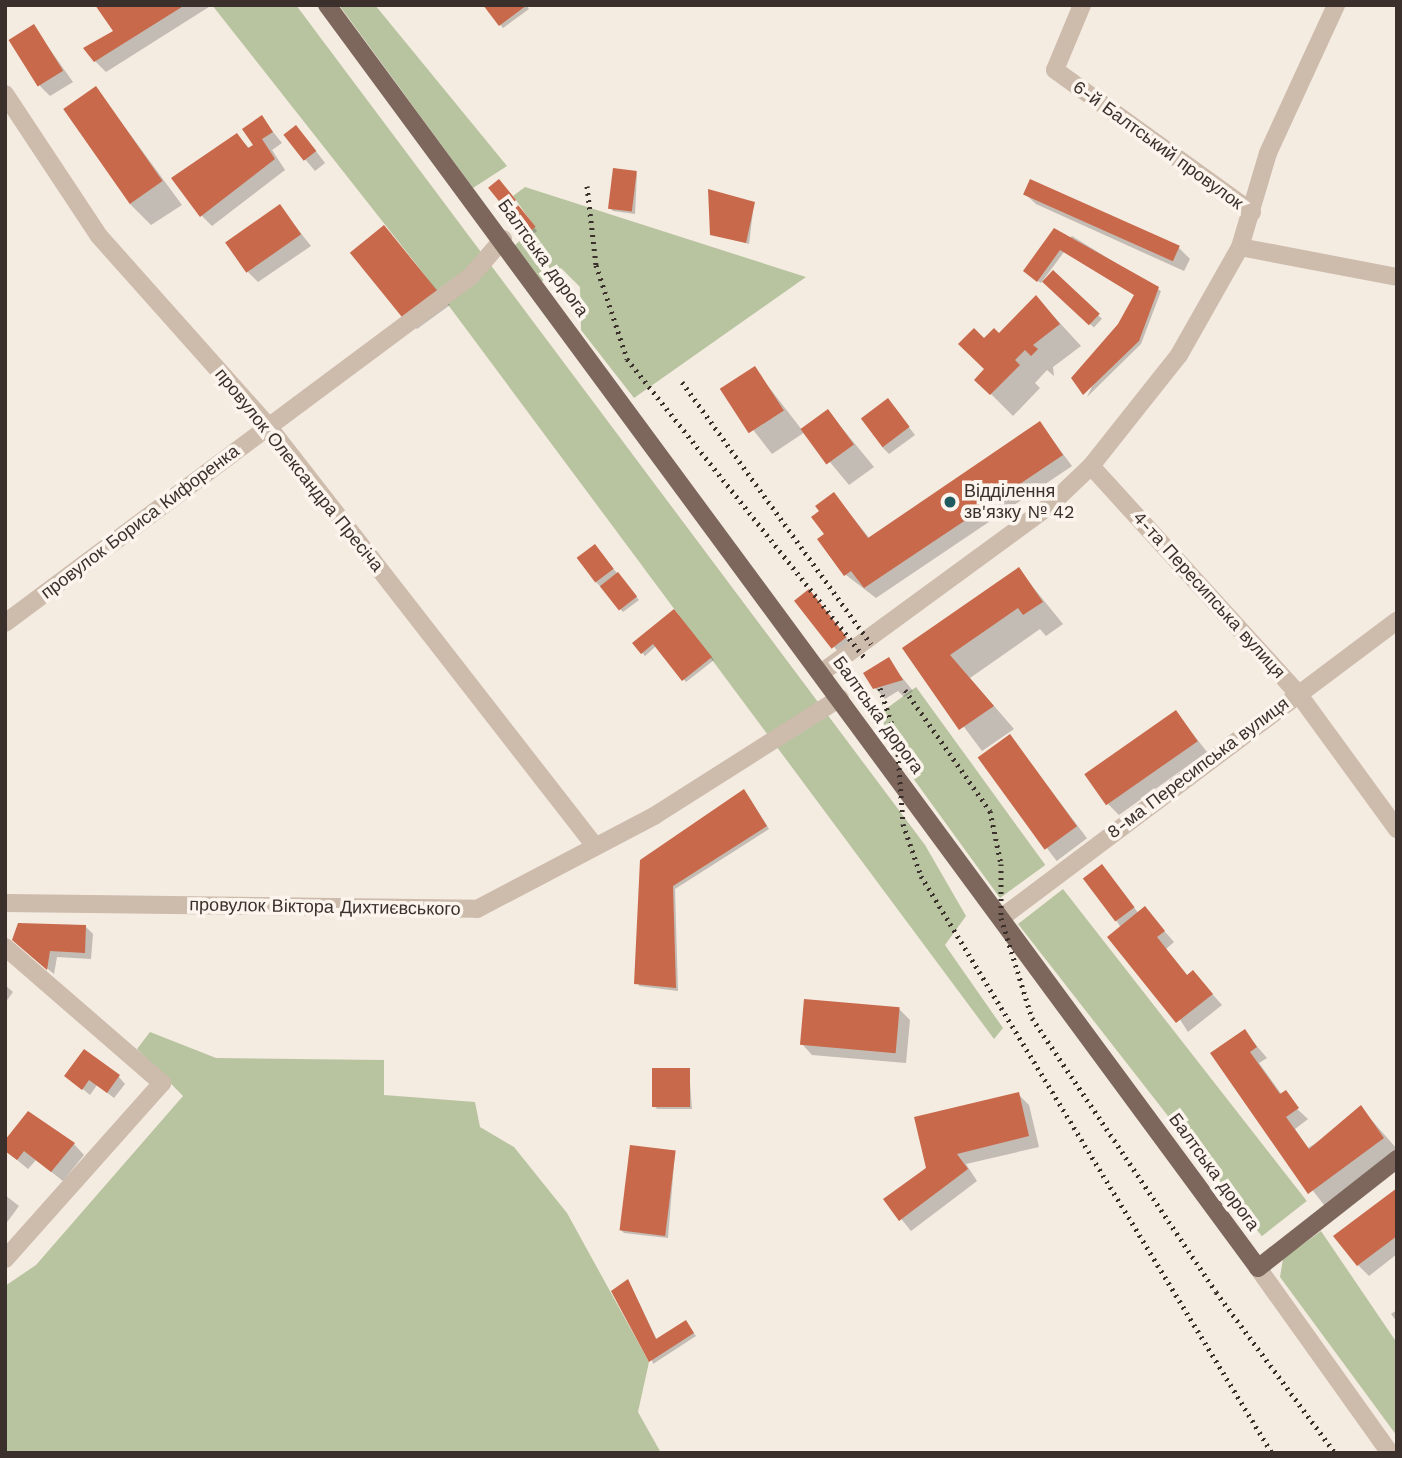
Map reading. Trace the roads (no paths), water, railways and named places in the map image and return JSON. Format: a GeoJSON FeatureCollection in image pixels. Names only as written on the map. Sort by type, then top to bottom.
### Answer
{"type":"FeatureCollection","features":[{"type":"Feature","properties":{"kind":"main road","name":"Балтська дорога"},"geometry":{"type":"LineString","coordinates":[[327,5],[503,239],[1258,1268]]}},
{"type":"Feature","properties":{"kind":"main road"},"geometry":{"type":"LineString","coordinates":[[1258,1268],[1397,1159]]}},
{"type":"Feature","properties":{"kind":"street","name":"6-й Балтський провулок"},"geometry":{"type":"LineString","coordinates":[[1082,5],[1055,70],[1252,212]]}},
{"type":"Feature","properties":{"kind":"street"},"geometry":{"type":"LineString","coordinates":[[821,673],[1048,507],[1091,466],[1179,355],[1240,247],[1278,126],[1336,5]]}},
{"type":"Feature","properties":{"kind":"street","name":"провулок Олександра Пресіча"},"geometry":{"type":"LineString","coordinates":[[5,94],[99,236],[268,426],[595,846]]}},
{"type":"Feature","properties":{"kind":"street","name":"провулок Бориса Кифоренка"},"geometry":{"type":"LineString","coordinates":[[5,623],[471,276],[503,239]]}},
{"type":"Feature","properties":{"kind":"street"},"geometry":{"type":"LineString","coordinates":[[1240,247],[1397,277]]}},
{"type":"Feature","properties":{"kind":"street","name":"4-та Пересипська вулиця"},"geometry":{"type":"LineString","coordinates":[[1091,466],[1297,692],[1397,829]]}},
{"type":"Feature","properties":{"kind":"street","name":"8-ма Пересипська вулиця"},"geometry":{"type":"LineString","coordinates":[[1002,918],[1297,692],[1397,621]]}},
{"type":"Feature","properties":{"kind":"street","name":"провулок Віктора Дихтиєвського"},"geometry":{"type":"LineString","coordinates":[[5,903],[477,909],[595,846],[840,698]]}},
{"type":"Feature","properties":{"kind":"street"},"geometry":{"type":"LineString","coordinates":[[5,947],[162,1087],[5,1259]]}},
{"type":"Feature","properties":{"kind":"street","name":"Балтська дорога"},"geometry":{"type":"LineString","coordinates":[[1258,1268],[1390,1453]]}},
{"type":"Feature","properties":{"kind":"railway"},"geometry":{"type":"LineString","coordinates":[[587,186],[596,265],[627,359],[864,657]]}},
{"type":"Feature","properties":{"kind":"railway"},"geometry":{"type":"LineString","coordinates":[[682,382],[871,644]]}},
{"type":"Feature","properties":{"kind":"railway"},"geometry":{"type":"LineString","coordinates":[[880,688],[897,740],[903,824],[921,876],[1272,1453]]}},
{"type":"Feature","properties":{"kind":"railway"},"geometry":{"type":"LineString","coordinates":[[905,690],[990,811],[1001,864],[1001,918],[1032,1018],[1216,1292],[1335,1453]]}},
{"type":"Feature","properties":{"kind":"place","name":"Відділення зв'язку № 42"},"geometry":{"type":"Point","coordinates":[950,502]}}]}
